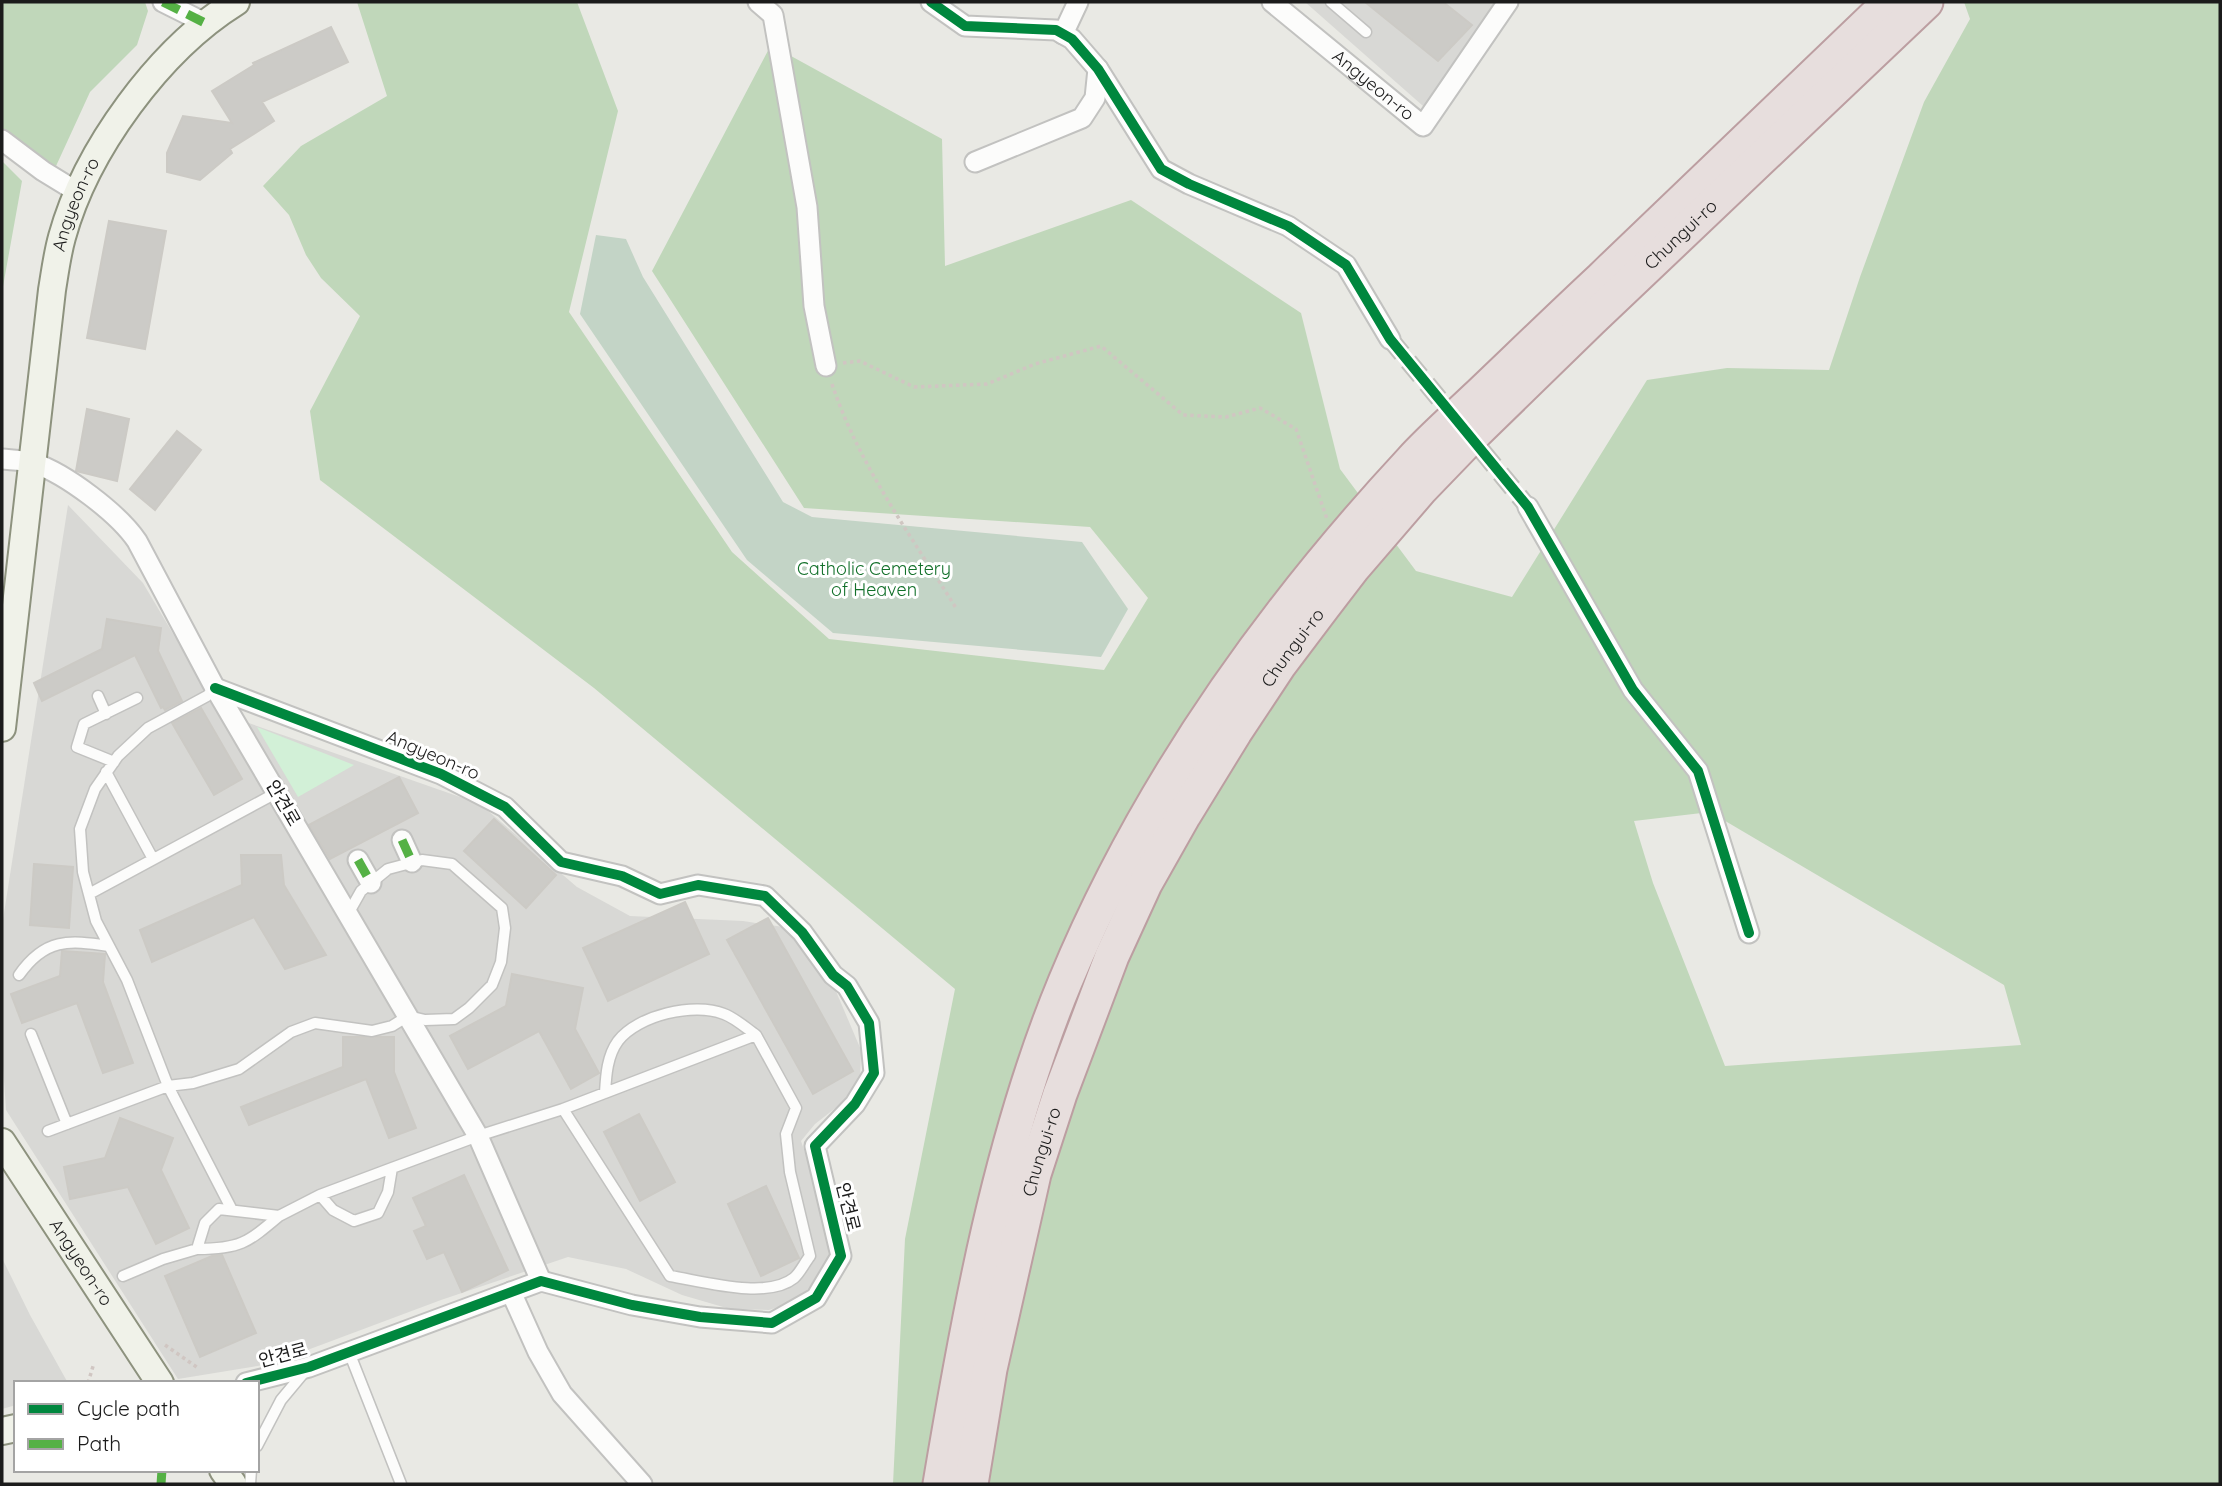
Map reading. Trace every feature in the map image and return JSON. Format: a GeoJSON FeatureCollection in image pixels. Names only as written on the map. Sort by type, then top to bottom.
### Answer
{"type":"FeatureCollection","features":[{"type":"Feature","properties":{"kind":"highway","name":"Chungui-ro"},"geometry":{"type":"LineString","coordinates":[[940,1484],[965,1342],[991,1223],[1018,1121],[1063,987],[1107,888],[1166,782],[1233,678],[1335,545],[1414,457],[1890,2]]}},
{"type":"Feature","properties":{"kind":"highway","name":"Chungui-ro"},"geometry":{"type":"LineString","coordinates":[[971,1484],[990,1369],[1034,1174],[1060,1094],[1112,957],[1145,884],[1235,732],[1280,664],[1353,568],[1439,470],[1591,320],[1926,2]]}},
{"type":"Feature","properties":{"kind":"main road","name":"Angyeon-ro"},"geometry":{"type":"LineString","coordinates":[[2,728],[61,238],[93,162],[130,106],[162,66],[205,23],[236,2]]}},
{"type":"Feature","properties":{"kind":"main road","name":"Angyeon-ro"},"geometry":{"type":"LineString","coordinates":[[2,1142],[159,1381]]}},
{"type":"Feature","properties":{"kind":"street"},"geometry":{"type":"LineString","coordinates":[[163,2],[205,23]]}},
{"type":"Feature","properties":{"kind":"street"},"geometry":{"type":"LineString","coordinates":[[758,2],[773,15],[807,207],[814,306],[826,366]]}},
{"type":"Feature","properties":{"kind":"street"},"geometry":{"type":"LineString","coordinates":[[930,2],[965,26],[1056,30],[1072,38],[1098,69],[1161,169],[1189,184],[1288,226],[1346,265],[1390,339]]}},
{"type":"Feature","properties":{"kind":"street"},"geometry":{"type":"LineString","coordinates":[[1063,34],[1078,2]]}},
{"type":"Feature","properties":{"kind":"street","name":"Angyeon-ro"},"geometry":{"type":"LineString","coordinates":[[1272,2],[1423,126],[1508,2]]}},
{"type":"Feature","properties":{"kind":"street"},"geometry":{"type":"LineString","coordinates":[[975,162],[1082,118],[1096,98],[1098,69]]}},
{"type":"Feature","properties":{"kind":"street"},"geometry":{"type":"LineString","coordinates":[[2,140],[43,171],[79,193]]}},
{"type":"Feature","properties":{"kind":"street"},"geometry":{"type":"LineString","coordinates":[[2,459],[32,462],[60,476],[92,497],[131,532],[215,688]]}},
{"type":"Feature","properties":{"kind":"street"},"geometry":{"type":"LineString","coordinates":[[1528,507],[1633,690],[1699,771],[1749,933]]}},
{"type":"Feature","properties":{"kind":"street","name":"안견로"},"geometry":{"type":"LineString","coordinates":[[215,688],[478,1136],[541,1280]]}},
{"type":"Feature","properties":{"kind":"street","name":"안견로"},"geometry":{"type":"LineString","coordinates":[[215,688],[441,774],[505,807],[561,862],[622,876],[660,894],[698,885],[765,896],[802,932],[833,975],[847,986],[869,1023],[874,1073],[855,1104],[815,1146],[841,1256],[816,1298],[772,1323],[700,1317],[632,1305],[541,1280],[309,1367],[254,1381]]}},
{"type":"Feature","properties":{"kind":"street"},"geometry":{"type":"LineString","coordinates":[[402,840],[412,862]]}},
{"type":"Feature","properties":{"kind":"street"},"geometry":{"type":"LineString","coordinates":[[358,860],[371,883]]}},
{"type":"Feature","properties":{"kind":"street"},"geometry":{"type":"LineString","coordinates":[[511,1292],[538,1352],[562,1394],[642,1484]]}},
{"type":"Feature","properties":{"kind":"lane"},"geometry":{"type":"LineString","coordinates":[[1331,2],[1366,32]]}},
{"type":"Feature","properties":{"kind":"lane"},"geometry":{"type":"LineString","coordinates":[[215,688],[207,696],[148,728],[114,762],[95,789],[80,829],[83,872],[96,921],[127,979],[168,1086],[232,1210]]}},
{"type":"Feature","properties":{"kind":"lane"},"geometry":{"type":"LineString","coordinates":[[98,696],[106,714]]}},
{"type":"Feature","properties":{"kind":"lane"},"geometry":{"type":"LineString","coordinates":[[114,762],[77,747],[84,724],[137,698]]}},
{"type":"Feature","properties":{"kind":"lane"},"geometry":{"type":"LineString","coordinates":[[106,772],[153,859]]}},
{"type":"Feature","properties":{"kind":"lane"},"geometry":{"type":"LineString","coordinates":[[89,894],[276,793]]}},
{"type":"Feature","properties":{"kind":"lane"},"geometry":{"type":"LineString","coordinates":[[48,1131],[168,1086],[193,1083],[239,1069],[291,1032],[315,1023],[372,1031],[392,1026],[408,1016],[425,1020],[454,1018],[469,1008],[492,985],[500,962],[505,928],[502,908],[452,864],[422,860],[388,869],[361,891],[347,914]]}},
{"type":"Feature","properties":{"kind":"lane"},"geometry":{"type":"LineString","coordinates":[[19,975],[28,963],[52,945],[82,942],[109,946]]}},
{"type":"Feature","properties":{"kind":"lane"},"geometry":{"type":"LineString","coordinates":[[563,1109],[670,1276],[732,1287],[766,1289],[794,1278],[810,1256],[790,1172],[786,1134],[796,1108],[755,1035],[724,1014],[699,1009],[679,1009],[660,1016],[635,1028],[618,1041],[607,1066],[605,1093]]}},
{"type":"Feature","properties":{"kind":"lane"},"geometry":{"type":"LineString","coordinates":[[31,1034],[67,1124]]}},
{"type":"Feature","properties":{"kind":"lane"},"geometry":{"type":"LineString","coordinates":[[123,1276],[163,1259],[197,1249],[225,1249],[252,1239],[278,1216],[320,1195],[478,1136],[563,1109],[755,1035]]}},
{"type":"Feature","properties":{"kind":"lane"},"geometry":{"type":"LineString","coordinates":[[320,1195],[333,1210],[354,1222],[378,1213],[388,1192],[392,1168]]}},
{"type":"Feature","properties":{"kind":"lane"},"geometry":{"type":"LineString","coordinates":[[197,1249],[205,1223],[219,1209],[278,1216]]}},
{"type":"Feature","properties":{"kind":"lane"},"geometry":{"type":"LineString","coordinates":[[349,1352],[401,1484]]}},
{"type":"Feature","properties":{"kind":"lane"},"geometry":{"type":"LineString","coordinates":[[259,1442],[281,1400],[309,1367]]}},
{"type":"Feature","properties":{"kind":"path"},"geometry":{"type":"LineString","coordinates":[[956,608],[879,487],[842,414],[826,366],[860,361],[915,387],[987,384],[1035,364],[1101,346],[1182,415],[1226,417],[1260,408],[1296,429],[1335,545]]}},
{"type":"Feature","properties":{"kind":"path"},"geometry":{"type":"LineString","coordinates":[[165,1345],[198,1368]]}},
{"type":"Feature","properties":{"kind":"path"},"geometry":{"type":"LineString","coordinates":[[89,1381],[94,1363]]}},
{"type":"Feature","properties":{"kind":"shaded area"},"geometry":{"type":"Polygon","coordinates":[[[1305,2],[1502,2],[1431,113],[1305,2]]]}},
{"type":"Feature","properties":{"kind":"shaded area"},"geometry":{"type":"Polygon","coordinates":[[[68,505],[143,583],[220,713],[480,804],[577,887],[630,916],[743,921],[783,927],[835,989],[861,1050],[860,1081],[801,1141],[826,1214],[829,1256],[799,1300],[769,1310],[730,1309],[682,1295],[626,1269],[568,1257],[441,1300],[270,1364],[178,1379],[6,1110],[2,1051],[2,926],[68,505]]]}},
{"type":"Feature","properties":{"kind":"shaded area"},"geometry":{"type":"Polygon","coordinates":[[[2,1258],[67,1381],[14,1381],[14,1406],[2,1409],[2,1258]]]}},
{"type":"Feature","properties":{"kind":"green space"},"geometry":{"type":"Polygon","coordinates":[[[2,2],[145,2],[148,11],[137,45],[90,92],[51,177],[2,132],[2,2]]]}},
{"type":"Feature","properties":{"kind":"green space"},"geometry":{"type":"Polygon","coordinates":[[[357,2],[577,2],[618,111],[569,312],[732,552],[829,639],[1104,670],[1148,598],[1090,527],[804,508],[652,271],[771,45],[942,139],[945,266],[1131,200],[1301,313],[1340,469],[1416,571],[1512,597],[1647,380],[1727,368],[1829,370],[1924,102],[1970,19],[1964,2],[2220,2],[2220,1484],[893,1484],[905,1239],[955,989],[594,688],[320,480],[310,411],[360,316],[321,278],[306,255],[289,215],[263,186],[301,146],[387,96],[357,2]],[[1710,812],[1634,821],[1653,883],[1725,1066],[2021,1045],[2004,985],[1710,812]]]}},
{"type":"Feature","properties":{"kind":"green space"},"geometry":{"type":"Polygon","coordinates":[[[2,161],[22,181],[2,292],[2,161]]]}},
{"type":"Feature","properties":{"kind":"green space","name":"Catholic Cemetery of Heaven"},"geometry":{"type":"Polygon","coordinates":[[[596,235],[626,239],[643,277],[783,502],[812,517],[1082,542],[1128,609],[1101,657],[833,633],[747,560],[580,314],[596,235]]]}},
{"type":"Feature","properties":{"kind":"green space"},"geometry":{"type":"Polygon","coordinates":[[[257,727],[354,765],[298,797],[257,727]]]}},
{"type":"Feature","properties":{"kind":"building"},"geometry":{"type":"Polygon","coordinates":[[[1365,2],[1443,2],[1472,25],[1438,61],[1365,2]]]}},
{"type":"Feature","properties":{"kind":"building"},"geometry":{"type":"Polygon","coordinates":[[[331,27],[348,62],[262,102],[274,121],[230,149],[232,153],[200,180],[167,172],[167,153],[183,116],[232,123],[212,91],[254,65],[253,63],[331,27]]]}},
{"type":"Feature","properties":{"kind":"building"},"geometry":{"type":"Polygon","coordinates":[[[109,221],[166,231],[145,349],[87,338],[109,221]]]}},
{"type":"Feature","properties":{"kind":"building"},"geometry":{"type":"Polygon","coordinates":[[[87,409],[129,419],[117,481],[76,471],[87,409]]]}},
{"type":"Feature","properties":{"kind":"building"},"geometry":{"type":"Polygon","coordinates":[[[177,431],[201,450],[155,510],[130,489],[177,431]]]}},
{"type":"Feature","properties":{"kind":"building"},"geometry":{"type":"Polygon","coordinates":[[[107,619],[161,628],[158,651],[182,701],[165,710],[161,708],[135,655],[42,701],[34,683],[102,649],[107,619]]]}},
{"type":"Feature","properties":{"kind":"building"},"geometry":{"type":"Polygon","coordinates":[[[201,708],[242,779],[214,795],[172,723],[201,708]]]}},
{"type":"Feature","properties":{"kind":"building"},"geometry":{"type":"Polygon","coordinates":[[[399,777],[418,813],[330,859],[309,825],[399,777]]]}},
{"type":"Feature","properties":{"kind":"building"},"geometry":{"type":"Polygon","coordinates":[[[494,819],[556,875],[526,908],[464,851],[494,819]]]}},
{"type":"Feature","properties":{"kind":"building"},"geometry":{"type":"Polygon","coordinates":[[[241,855],[281,855],[284,885],[326,955],[285,969],[254,917],[152,962],[140,930],[242,885],[241,855]]]}},
{"type":"Feature","properties":{"kind":"building"},"geometry":{"type":"Polygon","coordinates":[[[34,864],[73,867],[69,928],[30,925],[34,864]]]}},
{"type":"Feature","properties":{"kind":"building"},"geometry":{"type":"Polygon","coordinates":[[[685,902],[709,954],[608,1001],[583,948],[685,902]]]}},
{"type":"Feature","properties":{"kind":"building"},"geometry":{"type":"Polygon","coordinates":[[[768,918],[853,1071],[813,1094],[727,940],[768,918]]]}},
{"type":"Feature","properties":{"kind":"building"},"geometry":{"type":"Polygon","coordinates":[[[62,951],[105,954],[103,982],[133,1063],[103,1073],[77,1003],[22,1023],[11,994],[60,976],[62,951]]]}},
{"type":"Feature","properties":{"kind":"building"},"geometry":{"type":"Polygon","coordinates":[[[512,974],[583,988],[575,1029],[599,1073],[571,1089],[539,1031],[468,1069],[450,1036],[506,1006],[512,974]]]}},
{"type":"Feature","properties":{"kind":"building"},"geometry":{"type":"Polygon","coordinates":[[[343,1037],[394,1037],[394,1072],[416,1128],[389,1138],[366,1079],[249,1125],[241,1107],[343,1067],[343,1037]]]}},
{"type":"Feature","properties":{"kind":"building"},"geometry":{"type":"Polygon","coordinates":[[[639,1114],[675,1182],[640,1201],[604,1132],[639,1114]]]}},
{"type":"Feature","properties":{"kind":"building"},"geometry":{"type":"Polygon","coordinates":[[[120,1118],[173,1138],[161,1170],[189,1228],[156,1244],[128,1187],[70,1199],[64,1167],[105,1158],[120,1118]]]}},
{"type":"Feature","properties":{"kind":"building"},"geometry":{"type":"Polygon","coordinates":[[[464,1175],[508,1270],[462,1292],[444,1252],[427,1259],[414,1231],[426,1226],[413,1198],[464,1175]]]}},
{"type":"Feature","properties":{"kind":"building"},"geometry":{"type":"Polygon","coordinates":[[[766,1186],[799,1258],[761,1276],[728,1204],[766,1186]]]}},
{"type":"Feature","properties":{"kind":"building"},"geometry":{"type":"Polygon","coordinates":[[[222,1255],[256,1333],[200,1357],[165,1276],[212,1256],[222,1255]]]}},
{"type":"Feature","properties":{"kind":"tunnel"},"geometry":{"type":"LineString","coordinates":[[1390,339],[1528,507]]}},
{"type":"Feature","properties":{"kind":"marked path"},"geometry":{"type":"LineString","coordinates":[[163,2],[205,23]]}},
{"type":"Feature","properties":{"kind":"marked path"},"geometry":{"type":"LineString","coordinates":[[402,840],[412,862]]}},
{"type":"Feature","properties":{"kind":"marked path"},"geometry":{"type":"LineString","coordinates":[[358,860],[371,883]]}},
{"type":"Feature","properties":{"kind":"marked path"},"geometry":{"type":"LineString","coordinates":[[161,1484],[162,1472]]}},
{"type":"Feature","properties":{"kind":"cycle path"},"geometry":{"type":"LineString","coordinates":[[931,2],[965,26],[1056,30],[1072,39],[1098,69],[1161,169],[1189,184],[1288,226],[1346,265],[1390,339],[1528,507],[1633,690],[1698,771],[1749,933]]}},
{"type":"Feature","properties":{"kind":"cycle path"},"geometry":{"type":"LineString","coordinates":[[215,688],[441,774],[505,807],[561,862],[622,876],[660,894],[698,885],[765,896],[802,932],[833,975],[847,986],[869,1023],[874,1073],[855,1104],[815,1146],[841,1256],[816,1298],[772,1323],[700,1317],[632,1305],[541,1281],[309,1367],[254,1381]]}}]}
